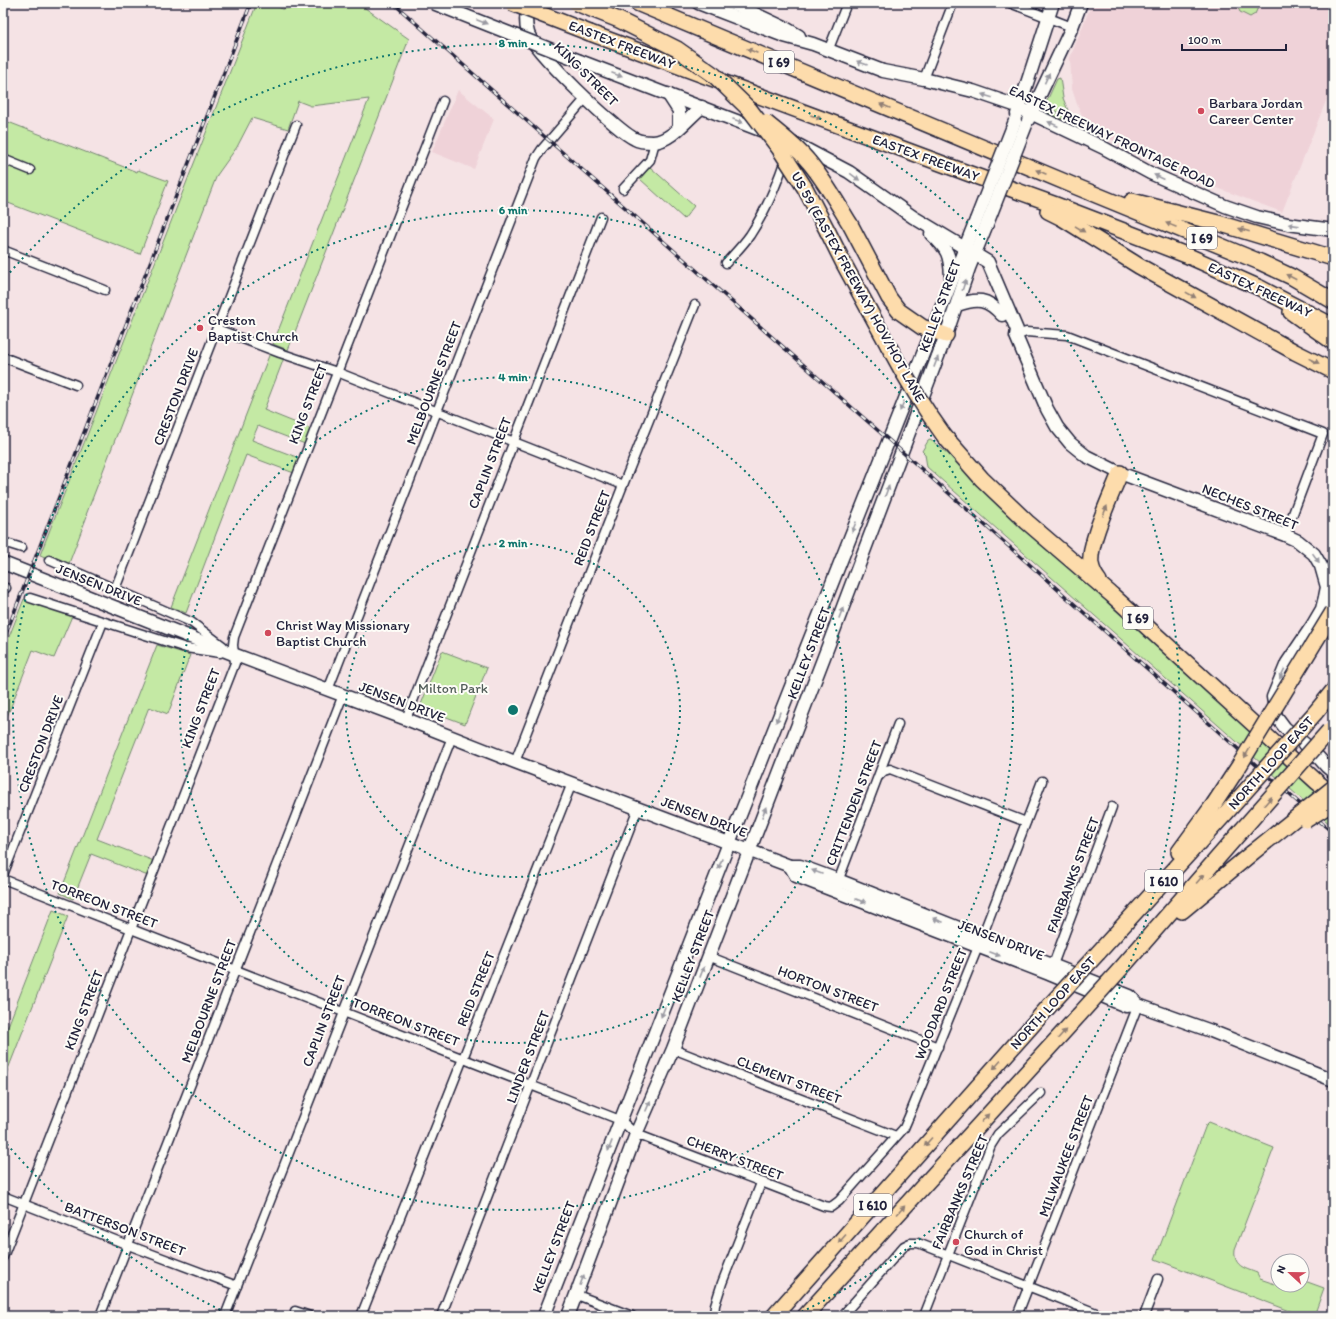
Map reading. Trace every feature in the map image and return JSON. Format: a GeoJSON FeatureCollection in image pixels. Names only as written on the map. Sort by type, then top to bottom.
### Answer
{"type":"FeatureCollection","features":[{"type":"Feature","properties":{"kind":"highway","name":"EASTEX FREEWAY"},"geometry":{"type":"LineString","coordinates":[[512,3],[1160,245],[1242,279],[1298,306],[1333,326]]}},
{"type":"Feature","properties":{"kind":"highway","name":"US 59 (EASTEX FREEWAY) HOV/HOT LANE"},"geometry":{"type":"LineString","coordinates":[[576,3],[619,20],[677,49],[714,74],[750,110],[779,148],[805,188],[906,379],[945,437],[982,479],[1027,522],[1101,585],[1333,795]]}},
{"type":"Feature","properties":{"kind":"highway","name":"EASTEX FREEWAY"},"geometry":{"type":"LineString","coordinates":[[638,3],[1260,262],[1292,277],[1330,298]]}},
{"type":"Feature","properties":{"kind":"highway"},"geometry":{"type":"LineString","coordinates":[[750,110],[780,134],[808,161],[829,189],[850,224],[889,298],[899,311],[922,327],[946,335]]}},
{"type":"Feature","properties":{"kind":"highway"},"geometry":{"type":"LineString","coordinates":[[970,174],[1062,218],[1139,266],[1295,352],[1333,371]]}},
{"type":"Feature","properties":{"kind":"highway"},"geometry":{"type":"LineString","coordinates":[[1077,187],[1218,223],[1333,258]]}},
{"type":"Feature","properties":{"kind":"highway"},"geometry":{"type":"LineString","coordinates":[[1242,279],[1276,301],[1333,342]]}},
{"type":"Feature","properties":{"kind":"highway"},"geometry":{"type":"LineString","coordinates":[[1101,585],[1094,574],[1091,564],[1091,553],[1096,533],[1120,473]]}},
{"type":"Feature","properties":{"kind":"highway"},"geometry":{"type":"LineString","coordinates":[[1100,950],[1166,870],[1214,804],[1239,766],[1333,612]]}},
{"type":"Feature","properties":{"kind":"highway","name":"NORTH LOOP EAST"},"geometry":{"type":"LineString","coordinates":[[774,1316],[1051,1004],[1225,814],[1333,691]]}},
{"type":"Feature","properties":{"kind":"highway","name":"NORTH LOOP EAST"},"geometry":{"type":"LineString","coordinates":[[804,1316],[1138,950],[1331,728]]}},
{"type":"Feature","properties":{"kind":"highway"},"geometry":{"type":"LineString","coordinates":[[1138,950],[1200,895],[1333,788]]}},
{"type":"Feature","properties":{"kind":"highway"},"geometry":{"type":"LineString","coordinates":[[1252,853],[1333,803]]}},
{"type":"Feature","properties":{"kind":"highway"},"geometry":{"type":"LineString","coordinates":[[813,1316],[846,1270]]}},
{"type":"Feature","properties":{"kind":"main road"},"geometry":{"type":"LineString","coordinates":[[433,3],[792,142],[849,172],[913,217],[969,251]]}},
{"type":"Feature","properties":{"kind":"main road","name":"KING STREET"},"geometry":{"type":"LineString","coordinates":[[529,3],[526,12],[528,34],[546,57],[586,98],[627,134],[636,140],[655,142]]}},
{"type":"Feature","properties":{"kind":"main road","name":"EASTEX FREEWAY FRONTAGE ROAD"},"geometry":{"type":"LineString","coordinates":[[698,3],[784,36],[813,44],[883,71],[973,91],[1018,108],[1096,144],[1150,173],[1225,206],[1257,217],[1288,224],[1333,230]]}},
{"type":"Feature","properties":{"kind":"main road","name":"KELLEY STREET"},"geometry":{"type":"LineString","coordinates":[[544,1316],[728,842],[951,282],[969,251],[1020,123],[1018,108],[1047,17],[1053,3]]}},
{"type":"Feature","properties":{"kind":"main road","name":"KELLEY STREET"},"geometry":{"type":"LineString","coordinates":[[1020,123],[1031,114],[1072,27],[1081,3]]}},
{"type":"Feature","properties":{"kind":"main road"},"geometry":{"type":"LineString","coordinates":[[738,4],[813,44]]}},
{"type":"Feature","properties":{"kind":"main road"},"geometry":{"type":"LineString","coordinates":[[668,94],[679,112],[679,128]]}},
{"type":"Feature","properties":{"kind":"main road"},"geometry":{"type":"LineString","coordinates":[[655,142],[674,133],[702,107]]}},
{"type":"Feature","properties":{"kind":"main road"},"geometry":{"type":"LineString","coordinates":[[913,217],[947,250],[951,282]]}},
{"type":"Feature","properties":{"kind":"main road","name":"KELLEY STREET"},"geometry":{"type":"LineString","coordinates":[[568,1316],[636,1134],[673,1048],[946,335],[957,305],[969,251]]}},
{"type":"Feature","properties":{"kind":"main road","name":"NECHES STREET"},"geometry":{"type":"LineString","coordinates":[[969,251],[982,266],[1011,334],[1016,336]]}},
{"type":"Feature","properties":{"kind":"main road","name":"NECHES STREET"},"geometry":{"type":"LineString","coordinates":[[969,251],[988,262],[1017,330],[1016,336],[1047,409],[1057,427],[1070,443],[1086,456],[1120,473],[1285,535],[1298,542],[1314,554],[1321,566],[1327,586],[1322,609],[1287,663],[1273,697],[1276,716],[1285,728],[1311,749],[1333,772]]}},
{"type":"Feature","properties":{"kind":"main road"},"geometry":{"type":"LineString","coordinates":[[957,305],[968,301],[982,301],[990,304],[1002,315]]}},
{"type":"Feature","properties":{"kind":"main road","name":"JENSEN DRIVE"},"geometry":{"type":"LineString","coordinates":[[3,563],[233,654],[749,851],[790,866],[800,866],[836,886],[1051,970],[1130,996],[1138,1005],[1210,1031],[1333,1080]]}},
{"type":"Feature","properties":{"kind":"street"},"geometry":{"type":"LineString","coordinates":[[828,51],[846,3]]}},
{"type":"Feature","properties":{"kind":"street"},"geometry":{"type":"LineString","coordinates":[[924,79],[953,3]]}},
{"type":"Feature","properties":{"kind":"street"},"geometry":{"type":"LineString","coordinates":[[1010,3],[1072,27]]}},
{"type":"Feature","properties":{"kind":"street","name":"MELBOURNE STREET"},"geometry":{"type":"LineString","coordinates":[[328,690],[536,158],[586,98]]}},
{"type":"Feature","properties":{"kind":"street","name":"KING STREET"},"geometry":{"type":"LineString","coordinates":[[3,1257],[132,929],[234,663],[234,637],[443,101]]}},
{"type":"Feature","properties":{"kind":"street","name":"CRESTON DRIVE"},"geometry":{"type":"LineString","coordinates":[[115,589],[296,125]]}},
{"type":"Feature","properties":{"kind":"street"},"geometry":{"type":"LineString","coordinates":[[623,189],[650,160],[655,142]]}},
{"type":"Feature","properties":{"kind":"street"},"geometry":{"type":"LineString","coordinates":[[726,263],[749,236],[766,207],[792,142]]}},
{"type":"Feature","properties":{"kind":"street"},"geometry":{"type":"LineString","coordinates":[[3,159],[30,170]]}},
{"type":"Feature","properties":{"kind":"street","name":"CAPLIN STREET"},"geometry":{"type":"LineString","coordinates":[[406,719],[601,217]]}},
{"type":"Feature","properties":{"kind":"street"},"geometry":{"type":"LineString","coordinates":[[3,250],[105,290]]}},
{"type":"Feature","properties":{"kind":"street","name":"REID STREET"},"geometry":{"type":"LineString","coordinates":[[515,762],[695,305]]}},
{"type":"Feature","properties":{"kind":"street"},"geometry":{"type":"LineString","coordinates":[[217,329],[280,353],[337,372],[623,485]]}},
{"type":"Feature","properties":{"kind":"street"},"geometry":{"type":"LineString","coordinates":[[1016,336],[1026,332],[1067,335],[1323,434],[1285,535]]}},
{"type":"Feature","properties":{"kind":"street"},"geometry":{"type":"LineString","coordinates":[[3,357],[76,385]]}},
{"type":"Feature","properties":{"kind":"street"},"geometry":{"type":"LineString","coordinates":[[3,542],[22,548]]}},
{"type":"Feature","properties":{"kind":"street"},"geometry":{"type":"LineString","coordinates":[[49,560],[191,622],[233,654]]}},
{"type":"Feature","properties":{"kind":"street"},"geometry":{"type":"LineString","coordinates":[[30,598],[186,648],[233,654]]}},
{"type":"Feature","properties":{"kind":"street","name":"CRESTON DRIVE"},"geometry":{"type":"LineString","coordinates":[[3,875],[103,622]]}},
{"type":"Feature","properties":{"kind":"street","name":"MELBOURNE STREET"},"geometry":{"type":"LineString","coordinates":[[100,1316],[343,695]]}},
{"type":"Feature","properties":{"kind":"street","name":"CRITTENDEN STREET"},"geometry":{"type":"LineString","coordinates":[[836,886],[898,724]]}},
{"type":"Feature","properties":{"kind":"street","name":"CAPLIN STREET"},"geometry":{"type":"LineString","coordinates":[[225,1316],[452,737]]}},
{"type":"Feature","properties":{"kind":"street"},"geometry":{"type":"LineString","coordinates":[[878,776],[884,771],[890,769],[1026,822]]}},
{"type":"Feature","properties":{"kind":"street","name":"WOODARD STREET"},"geometry":{"type":"LineString","coordinates":[[842,1198],[904,1128],[980,942],[1042,781]]}},
{"type":"Feature","properties":{"kind":"street","name":"REID STREET"},"geometry":{"type":"LineString","coordinates":[[361,1316],[572,783]]}},
{"type":"Feature","properties":{"kind":"street","name":"FAIRBANKS STREET"},"geometry":{"type":"LineString","coordinates":[[1051,970],[1112,807]]}},
{"type":"Feature","properties":{"kind":"street","name":"LINDER STREET"},"geometry":{"type":"LineString","coordinates":[[441,1316],[638,808]]}},
{"type":"Feature","properties":{"kind":"street","name":"TORREON STREET"},"geometry":{"type":"LineString","coordinates":[[3,879],[620,1120]]}},
{"type":"Feature","properties":{"kind":"street","name":"HORTON STREET"},"geometry":{"type":"LineString","coordinates":[[708,956],[938,1047]]}},
{"type":"Feature","properties":{"kind":"street","name":"MILWAUKEE STREET"},"geometry":{"type":"LineString","coordinates":[[1017,1316],[1138,1005]]}},
{"type":"Feature","properties":{"kind":"street","name":"CLEMENT STREET"},"geometry":{"type":"LineString","coordinates":[[673,1048],[896,1136]]}},
{"type":"Feature","properties":{"kind":"street","name":"FAIRBANKS STREET"},"geometry":{"type":"LineString","coordinates":[[924,1316],[991,1145],[998,1134],[1042,1093]]}},
{"type":"Feature","properties":{"kind":"street","name":"CHERRY STREET"},"geometry":{"type":"LineString","coordinates":[[620,1120],[636,1134],[824,1206],[831,1207],[842,1198]]}},
{"type":"Feature","properties":{"kind":"street"},"geometry":{"type":"LineString","coordinates":[[714,1316],[720,1289],[761,1183]]}},
{"type":"Feature","properties":{"kind":"street","name":"BATTERSON STREET"},"geometry":{"type":"LineString","coordinates":[[3,1196],[237,1286]]}},
{"type":"Feature","properties":{"kind":"street"},"geometry":{"type":"LineString","coordinates":[[842,1316],[904,1246],[910,1242],[948,1254],[1104,1316]]}},
{"type":"Feature","properties":{"kind":"street"},"geometry":{"type":"LineString","coordinates":[[1144,1316],[1158,1279]]}},
{"type":"Feature","properties":{"kind":"street"},"geometry":{"type":"LineString","coordinates":[[577,1295],[632,1316]]}},
{"type":"Feature","properties":{"kind":"street"},"geometry":{"type":"LineString","coordinates":[[295,1311],[310,1316]]}},
{"type":"Feature","properties":{"kind":"shaded area","name":"Barbara Jordan Career Center"},"geometry":{"type":"Polygon","coordinates":[[[1092,3],[1333,3],[1333,83],[1282,212],[1188,177],[1092,130],[1086,124],[1072,89],[1070,58],[1092,3]]]}},
{"type":"Feature","properties":{"kind":"shaded area"},"geometry":{"type":"Polygon","coordinates":[[[458,90],[494,119],[474,169],[432,152],[458,90]]]}},
{"type":"Feature","properties":{"kind":"green space"},"geometry":{"type":"Polygon","coordinates":[[[257,3],[274,3],[282,9],[288,8],[290,3],[305,3],[309,4],[309,7],[310,3],[358,3],[409,39],[288,350],[273,344],[369,99],[311,106],[298,101],[288,129],[252,118],[237,147],[217,175],[86,515],[87,516],[68,566],[40,555],[257,3]]]}},
{"type":"Feature","properties":{"kind":"green space"},"geometry":{"type":"Polygon","coordinates":[[[1240,3],[1260,3],[1255,14],[1250,17],[1240,12],[1238,8],[1240,3]]]}},
{"type":"Feature","properties":{"kind":"green space"},"geometry":{"type":"Polygon","coordinates":[[[1060,78],[1063,98],[1069,113],[1064,115],[1045,105],[1057,79],[1060,78]]]}},
{"type":"Feature","properties":{"kind":"green space"},"geometry":{"type":"Polygon","coordinates":[[[1044,107],[1065,117],[1069,115],[1071,121],[1070,122],[1048,113],[1044,107]]]}},
{"type":"Feature","properties":{"kind":"green space"},"geometry":{"type":"Polygon","coordinates":[[[3,120],[137,172],[138,170],[168,181],[140,254],[3,201],[3,120]]]}},
{"type":"Feature","properties":{"kind":"green space"},"geometry":{"type":"Polygon","coordinates":[[[650,167],[694,206],[684,219],[640,179],[650,167]]]}},
{"type":"Feature","properties":{"kind":"green space"},"geometry":{"type":"Polygon","coordinates":[[[270,353],[284,358],[264,410],[311,429],[305,444],[258,426],[252,440],[299,458],[294,473],[246,455],[186,613],[171,607],[270,353]]]}},
{"type":"Feature","properties":{"kind":"green space"},"geometry":{"type":"Polygon","coordinates":[[[930,440],[948,454],[986,494],[1333,803],[1333,827],[927,467],[925,454],[922,451],[930,440]]]}},
{"type":"Feature","properties":{"kind":"green space"},"geometry":{"type":"Polygon","coordinates":[[[24,599],[72,616],[54,658],[33,650],[3,727],[3,652],[24,599]]]}},
{"type":"Feature","properties":{"kind":"green space"},"geometry":{"type":"Polygon","coordinates":[[[157,645],[190,655],[168,714],[149,707],[97,839],[154,861],[148,876],[91,854],[73,899],[60,893],[157,645]]]}},
{"type":"Feature","properties":{"kind":"green space","name":"Milton Park"},"geometry":{"type":"Polygon","coordinates":[[[442,651],[487,668],[465,724],[420,707],[442,651]]]}},
{"type":"Feature","properties":{"kind":"green space"},"geometry":{"type":"Polygon","coordinates":[[[53,910],[68,916],[3,1082],[3,1039],[53,910]]]}},
{"type":"Feature","properties":{"kind":"green space"},"geometry":{"type":"Polygon","coordinates":[[[1209,1122],[1274,1148],[1235,1249],[1235,1255],[1240,1266],[1257,1273],[1260,1279],[1270,1282],[1270,1293],[1310,1293],[1310,1283],[1324,1288],[1314,1316],[1303,1316],[1155,1259],[1206,1125],[1209,1122]]]}},
{"type":"Feature","properties":{"kind":"railway"},"geometry":{"type":"LineString","coordinates":[[3,641],[251,3]]}},
{"type":"Feature","properties":{"kind":"railway"},"geometry":{"type":"LineString","coordinates":[[393,3],[1333,833]]}},
{"type":"Feature","properties":{"kind":"place","name":"Barbara Jordan Career Center"},"geometry":{"type":"Point","coordinates":[1201,111]}},
{"type":"Feature","properties":{"kind":"place","name":"Creston Baptist Church"},"geometry":{"type":"Point","coordinates":[200,328]}},
{"type":"Feature","properties":{"kind":"place","name":"Christ Way Missionary Baptist Church"},"geometry":{"type":"Point","coordinates":[268,633]}},
{"type":"Feature","properties":{"kind":"place","name":"Church of God in Christ"},"geometry":{"type":"Point","coordinates":[956,1242]}}]}
